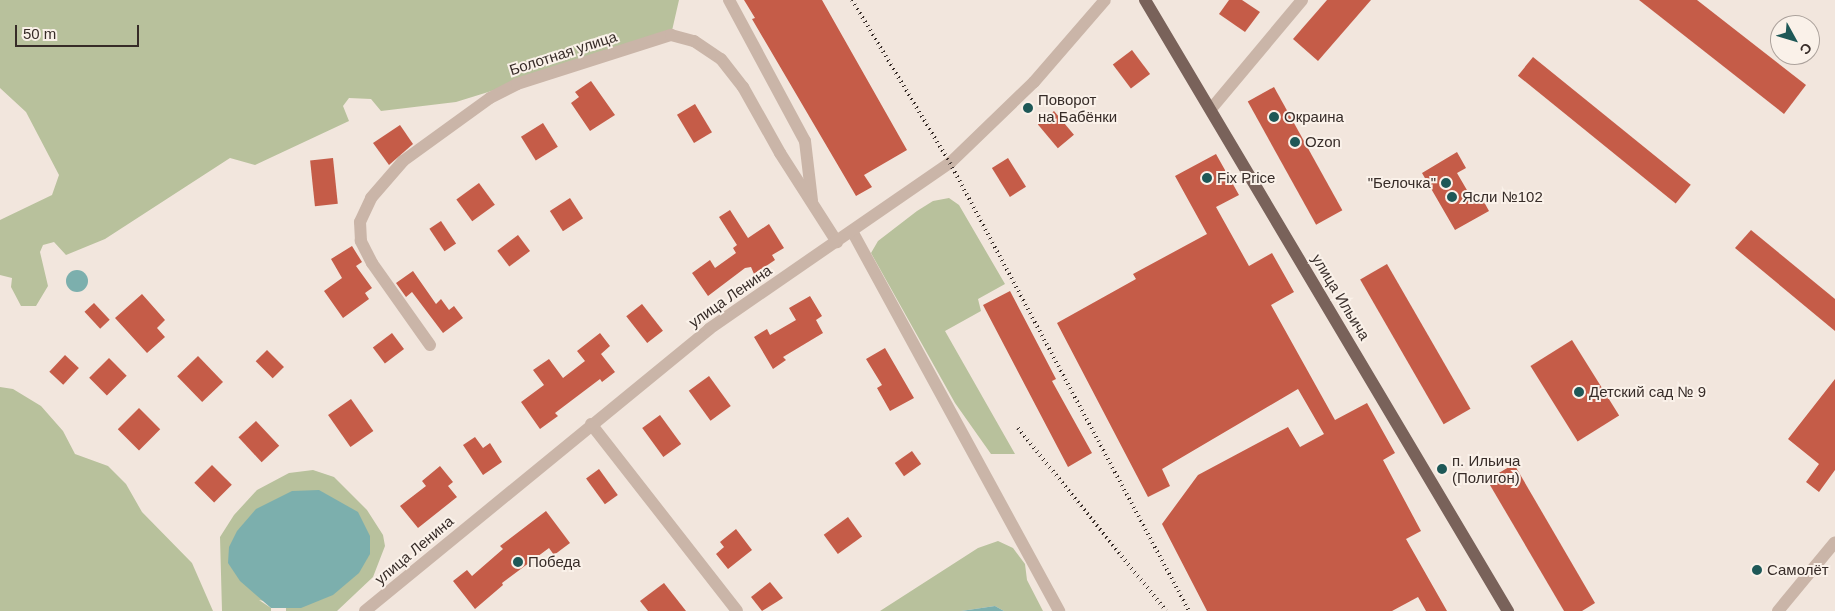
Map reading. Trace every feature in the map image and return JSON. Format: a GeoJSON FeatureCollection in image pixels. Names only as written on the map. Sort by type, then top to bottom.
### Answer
{"type":"FeatureCollection","features":[{"type":"Feature","properties":{"kind":"main road","name":"улица Ильича"},"geometry":{"type":"LineString","coordinates":[[1145,0],[1508,611]]}},
{"type":"Feature","properties":{"kind":"street"},"geometry":{"type":"LineString","coordinates":[[729,0],[805,141],[812,204]]}},
{"type":"Feature","properties":{"kind":"street","name":"улица Ленина"},"geometry":{"type":"LineString","coordinates":[[365,611],[709,329],[950,163],[1034,82],[1105,0]]}},
{"type":"Feature","properties":{"kind":"street"},"geometry":{"type":"LineString","coordinates":[[1211,109],[1302,0]]}},
{"type":"Feature","properties":{"kind":"street","name":"Болотная улица"},"geometry":{"type":"LineString","coordinates":[[430,345],[372,263],[361,241],[360,222],[371,198],[403,161],[464,116],[517,84],[671,35],[694,41],[721,59],[743,87],[812,204],[837,242]]}},
{"type":"Feature","properties":{"kind":"street"},"geometry":{"type":"LineString","coordinates":[[852,231],[1059,611]]}},
{"type":"Feature","properties":{"kind":"street"},"geometry":{"type":"LineString","coordinates":[[591,424],[737,611]]}},
{"type":"Feature","properties":{"kind":"street"},"geometry":{"type":"LineString","coordinates":[[1778,611],[1835,542]]}},
{"type":"Feature","properties":{"kind":"green space"},"geometry":{"type":"Polygon","coordinates":[[[0,0],[679,0],[671,35],[456,102],[381,111],[371,99],[349,98],[343,106],[349,121],[255,165],[230,158],[105,239],[66,255],[54,242],[43,245],[40,252],[48,286],[36,306],[21,306],[11,287],[12,278],[0,275],[0,220],[52,195],[59,175],[26,112],[0,88],[0,0]]]}},
{"type":"Feature","properties":{"kind":"green space"},"geometry":{"type":"Polygon","coordinates":[[[949,198],[959,205],[1005,284],[978,299],[981,311],[945,331],[1015,454],[991,454],[955,403],[871,253],[878,241],[917,211],[933,201],[949,198]]]}},
{"type":"Feature","properties":{"kind":"green space"},"geometry":{"type":"Polygon","coordinates":[[[0,387],[13,389],[41,406],[63,431],[75,454],[108,466],[126,484],[142,512],[192,563],[213,611],[0,611],[0,387]]]}},
{"type":"Feature","properties":{"kind":"green space"},"geometry":{"type":"Polygon","coordinates":[[[313,470],[334,477],[367,510],[383,535],[385,546],[373,577],[337,611],[286,611],[286,608],[301,608],[259,600],[271,608],[271,611],[222,611],[220,537],[234,515],[257,490],[289,473],[313,470]]]}},
{"type":"Feature","properties":{"kind":"green space"},"geometry":{"type":"Polygon","coordinates":[[[998,541],[1013,548],[1025,564],[1027,580],[1043,611],[1004,611],[995,606],[961,611],[880,611],[978,548],[998,541]]]}},
{"type":"Feature","properties":{"kind":"water"},"geometry":{"type":"Polygon","coordinates":[[[77,270],[87,277],[88,281],[81,291],[77,292],[67,285],[66,281],[73,271],[77,270]]]}},
{"type":"Feature","properties":{"kind":"water"},"geometry":{"type":"Polygon","coordinates":[[[319,490],[358,512],[370,536],[370,554],[359,573],[333,595],[301,608],[271,608],[240,581],[228,563],[229,547],[237,531],[256,509],[292,491],[319,490]]]}},
{"type":"Feature","properties":{"kind":"water"},"geometry":{"type":"Polygon","coordinates":[[[995,606],[1004,611],[961,611],[995,606]]]}},
{"type":"Feature","properties":{"kind":"building"},"geometry":{"type":"Polygon","coordinates":[[[744,0],[822,0],[907,150],[864,175],[872,187],[856,196],[752,19],[755,18],[744,0]]]}},
{"type":"Feature","properties":{"kind":"building"},"geometry":{"type":"Polygon","coordinates":[[[1229,0],[1242,0],[1260,12],[1245,32],[1219,14],[1229,0]]]}},
{"type":"Feature","properties":{"kind":"building"},"geometry":{"type":"Polygon","coordinates":[[[1327,0],[1371,0],[1318,61],[1293,39],[1327,0]]]}},
{"type":"Feature","properties":{"kind":"building"},"geometry":{"type":"Polygon","coordinates":[[[1639,0],[1697,0],[1770,57],[1770,65],[1780,65],[1806,85],[1784,114],[1639,0]]]}},
{"type":"Feature","properties":{"kind":"building"},"geometry":{"type":"Polygon","coordinates":[[[1132,50],[1150,74],[1131,88],[1113,64],[1132,50]]]}},
{"type":"Feature","properties":{"kind":"building"},"geometry":{"type":"Polygon","coordinates":[[[1533,57],[1691,185],[1676,203],[1518,76],[1533,57]]]}},
{"type":"Feature","properties":{"kind":"building"},"geometry":{"type":"Polygon","coordinates":[[[591,81],[615,115],[590,131],[571,103],[579,97],[575,92],[591,81]]]}},
{"type":"Feature","properties":{"kind":"building"},"geometry":{"type":"Polygon","coordinates":[[[1274,87],[1342,210],[1316,225],[1248,102],[1274,87]]]}},
{"type":"Feature","properties":{"kind":"building"},"geometry":{"type":"Polygon","coordinates":[[[695,104],[712,132],[694,143],[677,115],[695,104]]]}},
{"type":"Feature","properties":{"kind":"building"},"geometry":{"type":"Polygon","coordinates":[[[1054,111],[1074,135],[1058,148],[1038,124],[1054,111]]]}},
{"type":"Feature","properties":{"kind":"building"},"geometry":{"type":"Polygon","coordinates":[[[543,123],[558,147],[536,161],[521,137],[543,123]]]}},
{"type":"Feature","properties":{"kind":"building"},"geometry":{"type":"Polygon","coordinates":[[[400,125],[413,144],[389,165],[373,143],[400,125]]]}},
{"type":"Feature","properties":{"kind":"building","name":"\"Белочка\""},"geometry":{"type":"Polygon","coordinates":[[[1457,152],[1466,168],[1457,173],[1471,197],[1479,193],[1489,211],[1455,230],[1422,173],[1457,152]]]}},
{"type":"Feature","properties":{"kind":"building"},"geometry":{"type":"Polygon","coordinates":[[[1216,154],[1239,195],[1216,207],[1249,266],[1272,253],[1294,292],[1271,305],[1335,420],[1367,403],[1395,453],[1383,460],[1421,531],[1406,539],[1447,611],[1426,611],[1418,597],[1392,611],[1207,611],[1162,524],[1198,475],[1288,427],[1300,447],[1324,434],[1298,389],[1162,469],[1170,486],[1148,497],[1057,323],[1136,279],[1133,274],[1207,234],[1175,176],[1216,154]]]}},
{"type":"Feature","properties":{"kind":"building"},"geometry":{"type":"Polygon","coordinates":[[[333,158],[338,204],[315,206],[310,160],[333,158]]]}},
{"type":"Feature","properties":{"kind":"building"},"geometry":{"type":"Polygon","coordinates":[[[1008,158],[1026,187],[1010,197],[992,168],[1008,158]]]}},
{"type":"Feature","properties":{"kind":"building"},"geometry":{"type":"Polygon","coordinates":[[[479,183],[495,205],[472,221],[456,199],[479,183]]]}},
{"type":"Feature","properties":{"kind":"building"},"geometry":{"type":"Polygon","coordinates":[[[570,198],[583,218],[563,231],[550,211],[570,198]]]}},
{"type":"Feature","properties":{"kind":"building"},"geometry":{"type":"Polygon","coordinates":[[[730,210],[748,238],[769,224],[784,248],[772,255],[775,260],[754,274],[751,267],[745,268],[708,296],[692,273],[710,260],[715,268],[736,253],[733,248],[737,245],[719,217],[730,210]]]}},
{"type":"Feature","properties":{"kind":"building"},"geometry":{"type":"Polygon","coordinates":[[[441,221],[456,243],[444,251],[429,229],[441,221]]]}},
{"type":"Feature","properties":{"kind":"building"},"geometry":{"type":"Polygon","coordinates":[[[1751,230],[1835,299],[1835,331],[1735,248],[1751,230]]]}},
{"type":"Feature","properties":{"kind":"building"},"geometry":{"type":"Polygon","coordinates":[[[518,235],[530,251],[509,267],[497,251],[518,235]]]}},
{"type":"Feature","properties":{"kind":"building"},"geometry":{"type":"Polygon","coordinates":[[[352,246],[362,262],[356,266],[372,288],[365,293],[369,299],[343,318],[324,291],[342,278],[331,259],[352,246]]]}},
{"type":"Feature","properties":{"kind":"building"},"geometry":{"type":"Polygon","coordinates":[[[1387,264],[1470,409],[1444,424],[1360,280],[1387,264]]]}},
{"type":"Feature","properties":{"kind":"building"},"geometry":{"type":"Polygon","coordinates":[[[413,271],[436,304],[441,299],[449,310],[454,306],[463,318],[443,333],[412,292],[406,297],[396,283],[413,271]]]}},
{"type":"Feature","properties":{"kind":"building"},"geometry":{"type":"Polygon","coordinates":[[[1010,291],[1056,379],[1052,381],[1092,453],[1068,467],[983,305],[1010,291]]]}},
{"type":"Feature","properties":{"kind":"building"},"geometry":{"type":"Polygon","coordinates":[[[142,294],[165,320],[157,328],[165,337],[147,353],[115,318],[142,294]]]}},
{"type":"Feature","properties":{"kind":"building"},"geometry":{"type":"Polygon","coordinates":[[[810,296],[822,316],[816,320],[823,333],[783,357],[786,360],[773,369],[754,337],[767,329],[770,335],[796,320],[789,308],[810,296]]]}},
{"type":"Feature","properties":{"kind":"building"},"geometry":{"type":"Polygon","coordinates":[[[94,303],[110,320],[100,329],[84,312],[94,303]]]}},
{"type":"Feature","properties":{"kind":"building"},"geometry":{"type":"Polygon","coordinates":[[[642,304],[663,331],[647,343],[626,316],[642,304]]]}},
{"type":"Feature","properties":{"kind":"building"},"geometry":{"type":"Polygon","coordinates":[[[392,333],[404,349],[385,363],[373,347],[392,333]]]}},
{"type":"Feature","properties":{"kind":"building"},"geometry":{"type":"Polygon","coordinates":[[[600,333],[610,346],[601,354],[615,372],[602,382],[600,379],[555,413],[558,416],[540,429],[521,402],[544,385],[533,370],[549,359],[563,378],[585,361],[577,351],[600,333]]]}},
{"type":"Feature","properties":{"kind":"building"},"geometry":{"type":"Polygon","coordinates":[[[1572,340],[1619,415],[1578,441],[1530,366],[1572,340]]]}},
{"type":"Feature","properties":{"kind":"building"},"geometry":{"type":"Polygon","coordinates":[[[885,348],[914,398],[890,411],[877,388],[882,385],[866,359],[885,348]]]}},
{"type":"Feature","properties":{"kind":"building"},"geometry":{"type":"Polygon","coordinates":[[[267,350],[284,367],[273,378],[256,361],[267,350]]]}},
{"type":"Feature","properties":{"kind":"building"},"geometry":{"type":"Polygon","coordinates":[[[65,355],[79,368],[63,385],[49,372],[65,355]]]}},
{"type":"Feature","properties":{"kind":"building"},"geometry":{"type":"Polygon","coordinates":[[[198,356],[223,382],[202,402],[177,376],[198,356]]]}},
{"type":"Feature","properties":{"kind":"building"},"geometry":{"type":"Polygon","coordinates":[[[109,358],[127,376],[107,395],[89,378],[109,358]]]}},
{"type":"Feature","properties":{"kind":"building"},"geometry":{"type":"Polygon","coordinates":[[[709,376],[731,406],[711,421],[689,391],[709,376]]]}},
{"type":"Feature","properties":{"kind":"building"},"geometry":{"type":"Polygon","coordinates":[[[1835,379],[1835,470],[1819,492],[1806,482],[1819,464],[1788,439],[1835,379]]]}},
{"type":"Feature","properties":{"kind":"building"},"geometry":{"type":"Polygon","coordinates":[[[351,399],[373,431],[350,447],[328,415],[351,399]]]}},
{"type":"Feature","properties":{"kind":"building"},"geometry":{"type":"Polygon","coordinates":[[[139,408],[160,429],[139,450],[118,429],[139,408]]]}},
{"type":"Feature","properties":{"kind":"building"},"geometry":{"type":"Polygon","coordinates":[[[660,415],[681,444],[663,457],[642,428],[660,415]]]}},
{"type":"Feature","properties":{"kind":"building"},"geometry":{"type":"Polygon","coordinates":[[[256,421],[279,446],[262,462],[238,437],[256,421]]]}},
{"type":"Feature","properties":{"kind":"building"},"geometry":{"type":"Polygon","coordinates":[[[475,437],[483,448],[490,443],[502,462],[483,475],[463,445],[475,437]]]}},
{"type":"Feature","properties":{"kind":"building"},"geometry":{"type":"Polygon","coordinates":[[[912,451],[921,464],[904,476],[895,463],[912,451]]]}},
{"type":"Feature","properties":{"kind":"building"},"geometry":{"type":"Polygon","coordinates":[[[1514,464],[1595,603],[1582,611],[1564,611],[1487,480],[1514,464]]]}},
{"type":"Feature","properties":{"kind":"building"},"geometry":{"type":"Polygon","coordinates":[[[212,465],[232,485],[214,502],[194,483],[212,465]]]}},
{"type":"Feature","properties":{"kind":"building"},"geometry":{"type":"Polygon","coordinates":[[[440,466],[453,482],[448,486],[457,497],[418,528],[400,506],[426,486],[422,481],[440,466]]]}},
{"type":"Feature","properties":{"kind":"building"},"geometry":{"type":"Polygon","coordinates":[[[599,469],[618,495],[605,504],[586,478],[599,469]]]}},
{"type":"Feature","properties":{"kind":"building"},"geometry":{"type":"Polygon","coordinates":[[[546,511],[570,543],[554,555],[549,548],[502,583],[503,585],[475,609],[453,581],[467,570],[472,576],[503,549],[500,546],[546,511]]]}},
{"type":"Feature","properties":{"kind":"building"},"geometry":{"type":"Polygon","coordinates":[[[848,517],[862,536],[838,554],[824,535],[848,517]]]}},
{"type":"Feature","properties":{"kind":"building"},"geometry":{"type":"Polygon","coordinates":[[[736,529],[752,550],[728,569],[716,554],[724,547],[720,542],[736,529]]]}},
{"type":"Feature","properties":{"kind":"building"},"geometry":{"type":"Polygon","coordinates":[[[770,582],[783,598],[762,611],[751,597],[770,582]]]}},
{"type":"Feature","properties":{"kind":"building"},"geometry":{"type":"Polygon","coordinates":[[[664,583],[686,611],[648,611],[640,601],[664,583]]]}},
{"type":"Feature","properties":{"kind":"railway"},"geometry":{"type":"LineString","coordinates":[[852,0],[950,163],[1189,611]]}},
{"type":"Feature","properties":{"kind":"railway"},"geometry":{"type":"LineString","coordinates":[[1018,428],[1166,611]]}},
{"type":"Feature","properties":{"kind":"place","name":"Поворот на Бабёнки"},"geometry":{"type":"Point","coordinates":[1028,108]}},
{"type":"Feature","properties":{"kind":"place","name":"Окраина"},"geometry":{"type":"Point","coordinates":[1274,117]}},
{"type":"Feature","properties":{"kind":"place","name":"Ozon"},"geometry":{"type":"Point","coordinates":[1295,142]}},
{"type":"Feature","properties":{"kind":"place","name":"Fix Price"},"geometry":{"type":"Point","coordinates":[1207,178]}},
{"type":"Feature","properties":{"kind":"place","name":"\"Белочка\""},"geometry":{"type":"Point","coordinates":[1446,183]}},
{"type":"Feature","properties":{"kind":"place","name":"Ясли №102"},"geometry":{"type":"Point","coordinates":[1452,197]}},
{"type":"Feature","properties":{"kind":"place","name":"Детский сад № 9"},"geometry":{"type":"Point","coordinates":[1579,392]}},
{"type":"Feature","properties":{"kind":"place","name":"п. Ильича (Полигон)"},"geometry":{"type":"Point","coordinates":[1442,469]}},
{"type":"Feature","properties":{"kind":"place","name":"Победа"},"geometry":{"type":"Point","coordinates":[518,562]}},
{"type":"Feature","properties":{"kind":"place","name":"Самолёт"},"geometry":{"type":"Point","coordinates":[1757,570]}}]}
